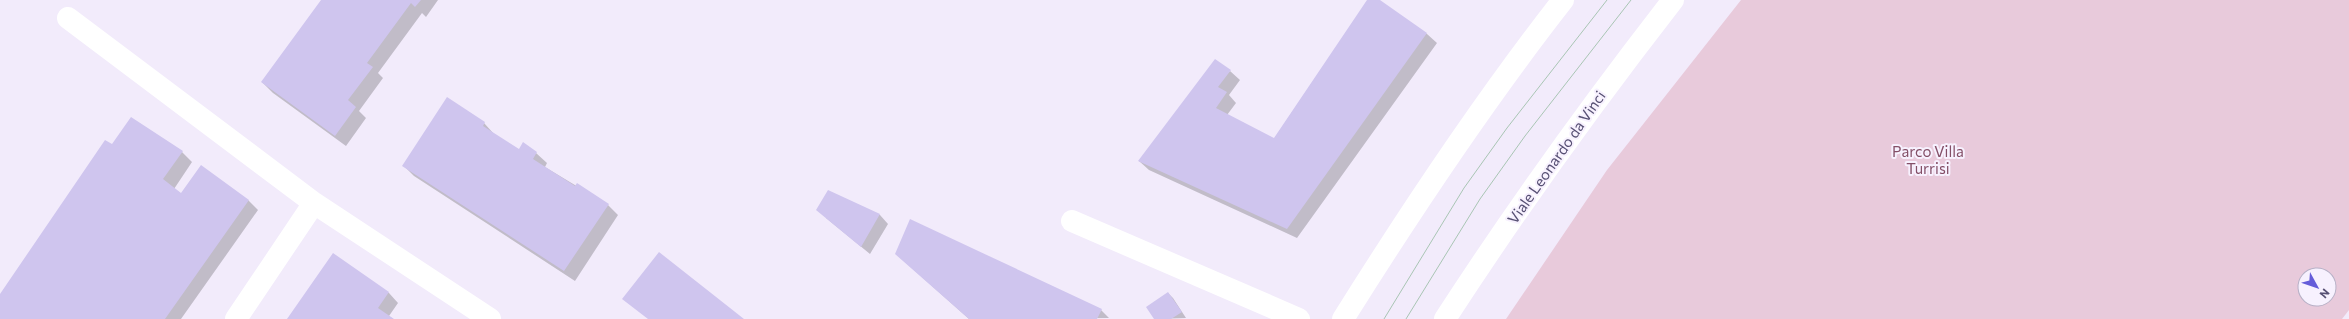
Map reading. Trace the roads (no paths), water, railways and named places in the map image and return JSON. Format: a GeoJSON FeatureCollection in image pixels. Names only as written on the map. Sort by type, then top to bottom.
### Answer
{"type":"FeatureCollection","features":[{"type":"Feature","properties":{"kind":"street"},"geometry":{"type":"LineString","coordinates":[[1343,319],[1459,141],[1518,57],[1563,0]]}},
{"type":"Feature","properties":{"kind":"street","name":"Viale Leonardo da Vinci"},"geometry":{"type":"LineString","coordinates":[[1445,319],[1530,191],[1592,104],[1673,0]]}},
{"type":"Feature","properties":{"kind":"street"},"geometry":{"type":"LineString","coordinates":[[68,18],[314,203],[490,319]]}},
{"type":"Feature","properties":{"kind":"street"},"geometry":{"type":"LineString","coordinates":[[236,319],[314,203]]}},
{"type":"Feature","properties":{"kind":"street"},"geometry":{"type":"LineString","coordinates":[[1072,221],[1298,319]]}},
{"type":"Feature","properties":{"kind":"tram line"},"geometry":{"type":"LineString","coordinates":[[1384,319],[1464,188],[1507,128],[1607,0]]}},
{"type":"Feature","properties":{"kind":"tram line"},"geometry":{"type":"LineString","coordinates":[[1406,319],[1480,199],[1525,136],[1631,0]]}},
{"type":"Feature","properties":{"kind":"park label","name":"Parco Villa Turrisi"},"geometry":{"type":"Point","coordinates":[1928,160]}}]}
